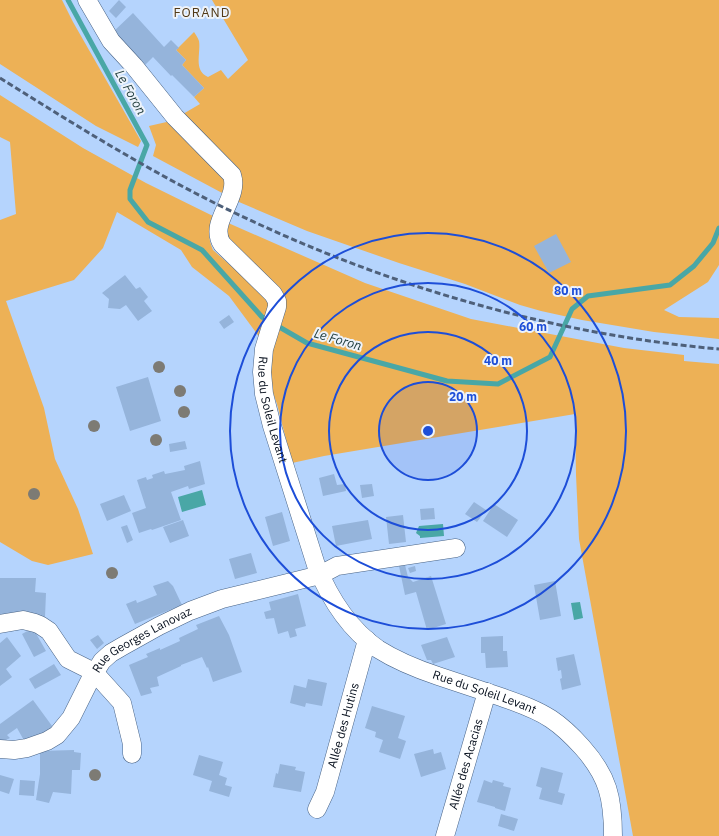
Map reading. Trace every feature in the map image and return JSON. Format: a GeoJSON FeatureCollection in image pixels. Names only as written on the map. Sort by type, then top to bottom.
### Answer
{"type":"FeatureCollection","features":[{"type":"Feature","properties":{"kind":"street","name":"Rue du Soleil Levant"},"geometry":{"type":"LineString","coordinates":[[87,0],[111,41],[134,66],[176,117],[232,175],[234,187],[222,218],[218,236],[222,244],[273,294],[277,301],[277,307],[264,349],[262,372],[266,402],[320,575],[335,603],[353,627],[386,654],[405,664],[519,703],[562,727],[582,747],[597,766],[609,789],[613,812],[613,836]]}},
{"type":"Feature","properties":{"kind":"street"},"geometry":{"type":"LineString","coordinates":[[320,575],[337,566],[456,548]]}},
{"type":"Feature","properties":{"kind":"street","name":"Rue Georges Lanovaz"},"geometry":{"type":"LineString","coordinates":[[0,750],[27,748],[47,741],[57,735],[71,718],[94,672],[102,662],[111,653],[159,626],[190,611],[241,594],[320,575]]}},
{"type":"Feature","properties":{"kind":"street"},"geometry":{"type":"LineString","coordinates":[[0,624],[23,620],[40,625],[49,631],[68,659],[94,672],[122,703],[132,744],[132,754]]}},
{"type":"Feature","properties":{"kind":"street","name":"Allée des Hutins"},"geometry":{"type":"LineString","coordinates":[[317,809],[325,792],[367,640]]}},
{"type":"Feature","properties":{"kind":"street","name":"Allée des Acacias"},"geometry":{"type":"LineString","coordinates":[[445,836],[487,692]]}},
{"type":"Feature","properties":{"kind":"shaded area"},"geometry":{"type":"Polygon","coordinates":[[[0,0],[62,0],[141,141],[138,147],[96,126],[0,64],[0,0]]]}},
{"type":"Feature","properties":{"kind":"shaded area"},"geometry":{"type":"Polygon","coordinates":[[[212,0],[719,0],[719,265],[708,282],[664,310],[679,317],[719,318],[719,339],[654,332],[582,320],[520,305],[465,284],[307,231],[239,202],[153,156],[156,145],[149,126],[171,121],[200,104],[194,97],[204,88],[182,65],[186,60],[176,50],[194,32],[199,41],[199,66],[203,74],[208,77],[221,70],[228,79],[248,60],[212,0]]]}},
{"type":"Feature","properties":{"kind":"shaded area"},"geometry":{"type":"Polygon","coordinates":[[[0,95],[83,148],[146,183],[215,217],[211,226],[210,234],[210,241],[213,250],[262,293],[271,305],[260,338],[229,296],[192,267],[181,250],[117,212],[103,248],[74,280],[6,301],[44,408],[55,459],[78,509],[93,554],[48,565],[32,561],[0,542],[0,220],[16,214],[10,142],[0,137],[0,95]]]}},
{"type":"Feature","properties":{"kind":"shaded area"},"geometry":{"type":"Polygon","coordinates":[[[226,222],[365,283],[471,319],[624,348],[684,355],[684,361],[719,364],[719,836],[633,836],[579,539],[575,414],[324,456],[292,463],[277,404],[267,377],[268,362],[285,308],[285,295],[234,246],[225,231],[226,222]]]}},
{"type":"Feature","properties":{"kind":"shaded area"},"geometry":{"type":"Polygon","coordinates":[[[202,490],[206,505],[182,512],[178,497],[202,490]]]}},
{"type":"Feature","properties":{"kind":"shaded area"},"geometry":{"type":"Polygon","coordinates":[[[443,524],[444,536],[420,538],[420,536],[416,533],[419,526],[443,524]]]}},
{"type":"Feature","properties":{"kind":"shaded area"},"geometry":{"type":"Polygon","coordinates":[[[580,602],[583,618],[574,620],[571,603],[580,602]]]}},
{"type":"Feature","properties":{"kind":"building"},"geometry":{"type":"Polygon","coordinates":[[[119,0],[126,7],[116,18],[109,11],[119,0]]]}},
{"type":"Feature","properties":{"kind":"building"},"geometry":{"type":"Polygon","coordinates":[[[133,13],[164,47],[171,40],[179,48],[176,50],[186,60],[182,65],[204,88],[194,97],[153,57],[144,66],[113,32],[133,13]]]}},
{"type":"Feature","properties":{"kind":"building"},"geometry":{"type":"Polygon","coordinates":[[[556,234],[571,262],[549,273],[534,246],[556,234]]]}},
{"type":"Feature","properties":{"kind":"building"},"geometry":{"type":"Polygon","coordinates":[[[125,275],[136,289],[140,287],[148,297],[144,301],[152,311],[138,321],[126,305],[120,309],[108,308],[109,299],[102,293],[125,275]]]}},
{"type":"Feature","properties":{"kind":"building"},"geometry":{"type":"Polygon","coordinates":[[[229,315],[234,322],[224,329],[219,322],[229,315]]]}},
{"type":"Feature","properties":{"kind":"building"},"geometry":{"type":"Polygon","coordinates":[[[148,377],[161,421],[130,431],[116,387],[148,377]]]}},
{"type":"Feature","properties":{"kind":"building"},"geometry":{"type":"Polygon","coordinates":[[[185,441],[187,449],[170,452],[169,444],[185,441]]]}},
{"type":"Feature","properties":{"kind":"building"},"geometry":{"type":"Polygon","coordinates":[[[200,461],[205,484],[189,489],[188,486],[171,492],[181,520],[139,533],[132,513],[146,508],[137,480],[146,477],[147,480],[153,478],[152,475],[164,471],[165,474],[185,470],[184,466],[200,461]]]}},
{"type":"Feature","properties":{"kind":"building"},"geometry":{"type":"Polygon","coordinates":[[[334,474],[337,485],[345,484],[346,491],[323,496],[319,478],[334,474]]]}},
{"type":"Feature","properties":{"kind":"building"},"geometry":{"type":"Polygon","coordinates":[[[372,484],[374,496],[362,498],[360,485],[372,484]]]}},
{"type":"Feature","properties":{"kind":"building"},"geometry":{"type":"Polygon","coordinates":[[[124,495],[131,511],[107,521],[100,504],[124,495]]]}},
{"type":"Feature","properties":{"kind":"building"},"geometry":{"type":"Polygon","coordinates":[[[474,502],[486,510],[477,522],[465,514],[474,502]]]}},
{"type":"Feature","properties":{"kind":"building"},"geometry":{"type":"Polygon","coordinates":[[[494,504],[518,520],[507,537],[483,521],[494,504]]]}},
{"type":"Feature","properties":{"kind":"building"},"geometry":{"type":"Polygon","coordinates":[[[434,508],[435,519],[421,520],[420,509],[434,508]]]}},
{"type":"Feature","properties":{"kind":"building"},"geometry":{"type":"Polygon","coordinates":[[[282,512],[290,541],[273,546],[265,517],[282,512]]]}},
{"type":"Feature","properties":{"kind":"building"},"geometry":{"type":"Polygon","coordinates":[[[403,515],[406,542],[389,544],[386,517],[403,515]]]}},
{"type":"Feature","properties":{"kind":"building"},"geometry":{"type":"Polygon","coordinates":[[[183,520],[189,536],[170,543],[163,527],[183,520]]]}},
{"type":"Feature","properties":{"kind":"building"},"geometry":{"type":"Polygon","coordinates":[[[368,520],[372,539],[336,546],[332,526],[368,520]]]}},
{"type":"Feature","properties":{"kind":"building"},"geometry":{"type":"Polygon","coordinates":[[[127,525],[133,540],[127,543],[121,527],[127,525]]]}},
{"type":"Feature","properties":{"kind":"building"},"geometry":{"type":"Polygon","coordinates":[[[251,553],[257,573],[235,579],[229,559],[251,553]]]}},
{"type":"Feature","properties":{"kind":"building"},"geometry":{"type":"Polygon","coordinates":[[[405,565],[408,577],[413,582],[431,576],[446,624],[427,630],[416,592],[405,595],[399,566],[405,565]]]}},
{"type":"Feature","properties":{"kind":"building"},"geometry":{"type":"Polygon","coordinates":[[[415,566],[416,571],[410,573],[408,568],[415,566]]]}},
{"type":"Feature","properties":{"kind":"building"},"geometry":{"type":"Polygon","coordinates":[[[0,578],[36,578],[35,592],[46,593],[45,617],[0,615],[0,578]]]}},
{"type":"Feature","properties":{"kind":"building"},"geometry":{"type":"Polygon","coordinates":[[[168,581],[173,586],[182,605],[135,624],[126,604],[136,600],[137,603],[157,595],[153,586],[168,581]]]}},
{"type":"Feature","properties":{"kind":"building"},"geometry":{"type":"Polygon","coordinates":[[[555,581],[561,616],[540,620],[534,585],[555,581]]]}},
{"type":"Feature","properties":{"kind":"building"},"geometry":{"type":"Polygon","coordinates":[[[298,594],[306,626],[295,629],[297,636],[290,638],[288,631],[278,634],[274,618],[266,619],[264,612],[271,610],[269,602],[298,594]]]}},
{"type":"Feature","properties":{"kind":"building"},"geometry":{"type":"Polygon","coordinates":[[[219,616],[229,635],[242,672],[213,682],[208,667],[207,668],[202,657],[181,665],[157,677],[159,686],[150,688],[152,693],[141,696],[129,665],[148,657],[146,654],[160,648],[160,650],[180,641],[179,638],[198,629],[196,625],[219,616]]]}},
{"type":"Feature","properties":{"kind":"building"},"geometry":{"type":"Polygon","coordinates":[[[33,628],[46,651],[34,657],[22,634],[33,628]]]}},
{"type":"Feature","properties":{"kind":"building"},"geometry":{"type":"Polygon","coordinates":[[[98,635],[104,643],[97,649],[90,640],[98,635]]]}},
{"type":"Feature","properties":{"kind":"building"},"geometry":{"type":"Polygon","coordinates":[[[503,636],[503,651],[507,651],[508,667],[486,668],[485,653],[481,653],[481,637],[503,636]]]}},
{"type":"Feature","properties":{"kind":"building"},"geometry":{"type":"Polygon","coordinates":[[[7,637],[21,656],[6,669],[12,677],[0,686],[0,643],[7,637]]]}},
{"type":"Feature","properties":{"kind":"building"},"geometry":{"type":"Polygon","coordinates":[[[447,637],[455,657],[433,664],[431,660],[427,660],[421,645],[447,637]]]}},
{"type":"Feature","properties":{"kind":"building"},"geometry":{"type":"Polygon","coordinates":[[[574,654],[581,685],[562,690],[560,679],[562,678],[561,670],[558,671],[556,658],[574,654]]]}},
{"type":"Feature","properties":{"kind":"building"},"geometry":{"type":"Polygon","coordinates":[[[54,664],[61,675],[35,689],[29,679],[54,664]]]}},
{"type":"Feature","properties":{"kind":"building"},"geometry":{"type":"Polygon","coordinates":[[[308,679],[327,683],[322,706],[306,703],[305,707],[290,703],[294,685],[306,688],[308,679]]]}},
{"type":"Feature","properties":{"kind":"building"},"geometry":{"type":"Polygon","coordinates":[[[33,700],[55,730],[26,744],[17,728],[7,735],[10,738],[0,743],[0,724],[33,700]]]}},
{"type":"Feature","properties":{"kind":"building"},"geometry":{"type":"Polygon","coordinates":[[[372,706],[405,716],[398,738],[406,741],[400,759],[379,752],[383,740],[375,737],[376,732],[365,728],[372,706]]]}},
{"type":"Feature","properties":{"kind":"building"},"geometry":{"type":"Polygon","coordinates":[[[433,749],[434,754],[441,752],[446,769],[421,777],[414,754],[433,749]]]}},
{"type":"Feature","properties":{"kind":"building"},"geometry":{"type":"Polygon","coordinates":[[[74,750],[74,752],[81,753],[80,770],[72,770],[71,794],[53,792],[49,803],[36,800],[40,774],[40,751],[74,750]]]}},
{"type":"Feature","properties":{"kind":"building"},"geometry":{"type":"Polygon","coordinates":[[[199,755],[223,762],[219,775],[227,778],[225,785],[232,787],[229,797],[209,791],[212,781],[193,775],[199,755]]]}},
{"type":"Feature","properties":{"kind":"building"},"geometry":{"type":"Polygon","coordinates":[[[280,764],[296,767],[295,770],[305,772],[301,792],[273,787],[276,773],[278,774],[280,764]]]}},
{"type":"Feature","properties":{"kind":"building"},"geometry":{"type":"Polygon","coordinates":[[[541,767],[563,773],[558,792],[565,794],[562,805],[539,799],[542,788],[536,786],[541,767]]]}},
{"type":"Feature","properties":{"kind":"building"},"geometry":{"type":"Polygon","coordinates":[[[0,775],[14,779],[9,794],[0,791],[0,775]]]}},
{"type":"Feature","properties":{"kind":"building"},"geometry":{"type":"Polygon","coordinates":[[[20,780],[35,781],[34,796],[19,795],[20,780]]]}},
{"type":"Feature","properties":{"kind":"building"},"geometry":{"type":"Polygon","coordinates":[[[484,780],[492,783],[493,780],[504,783],[503,786],[511,788],[505,811],[477,802],[484,780]]]}},
{"type":"Feature","properties":{"kind":"building"},"geometry":{"type":"Polygon","coordinates":[[[501,814],[518,819],[514,831],[498,826],[501,814]]]}},
{"type":"Feature","properties":{"kind":"waterway","name":"Le Foron"},"geometry":{"type":"LineString","coordinates":[[68,0],[147,145],[130,190],[130,199],[148,222],[202,250],[262,317],[307,343],[447,381],[498,384],[550,357],[572,309],[588,296],[670,285],[694,266],[713,243],[719,228]]}},
{"type":"Feature","properties":{"kind":"railway"},"geometry":{"type":"LineString","coordinates":[[0,78],[72,123],[170,180],[257,223],[320,251],[384,275],[516,315],[583,330],[651,341],[719,349]]}},
{"type":"Feature","properties":{"kind":"district","name":"FORAND"},"geometry":{"type":"Point","coordinates":[202,12]}}]}
